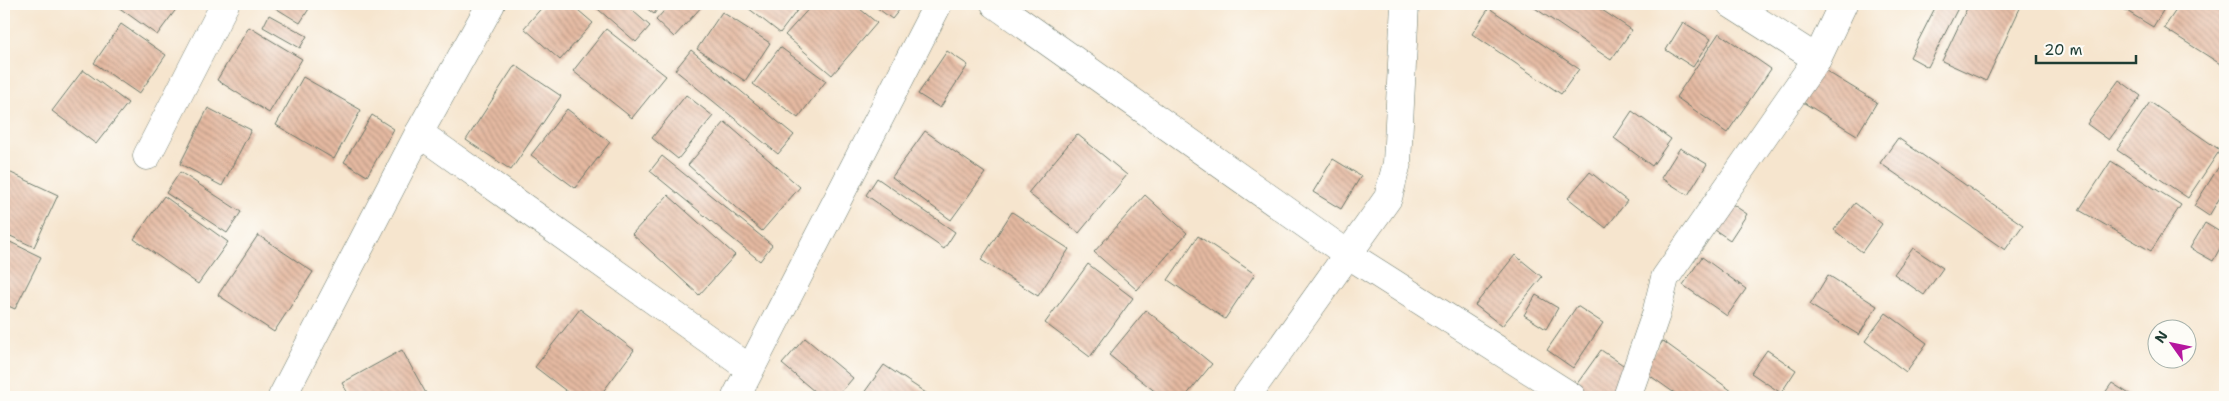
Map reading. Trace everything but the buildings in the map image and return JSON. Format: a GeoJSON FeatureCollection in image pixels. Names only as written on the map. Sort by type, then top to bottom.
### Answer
{"type":"FeatureCollection","features":[{"type":"Feature","properties":{"kind":"street"},"geometry":{"type":"LineString","coordinates":[[147,156],[225,4]]}},
{"type":"Feature","properties":{"kind":"street"},"geometry":{"type":"LineString","coordinates":[[736,397],[938,4]]}},
{"type":"Feature","properties":{"kind":"street"},"geometry":{"type":"LineString","coordinates":[[995,4],[1349,255],[1572,397]]}},
{"type":"Feature","properties":{"kind":"street"},"geometry":{"type":"LineString","coordinates":[[1246,397],[1388,198],[1397,163],[1405,4]]}},
{"type":"Feature","properties":{"kind":"street"},"geometry":{"type":"LineString","coordinates":[[1731,4],[1817,59]]}},
{"type":"Feature","properties":{"kind":"street"},"geometry":{"type":"LineString","coordinates":[[1627,397],[1656,314],[1666,278],[1817,59],[1843,4]]}},
{"type":"Feature","properties":{"kind":"street"},"geometry":{"type":"LineString","coordinates":[[282,397],[420,133],[481,7]]}},
{"type":"Feature","properties":{"kind":"street"},"geometry":{"type":"LineString","coordinates":[[420,133],[750,369]]}}]}
